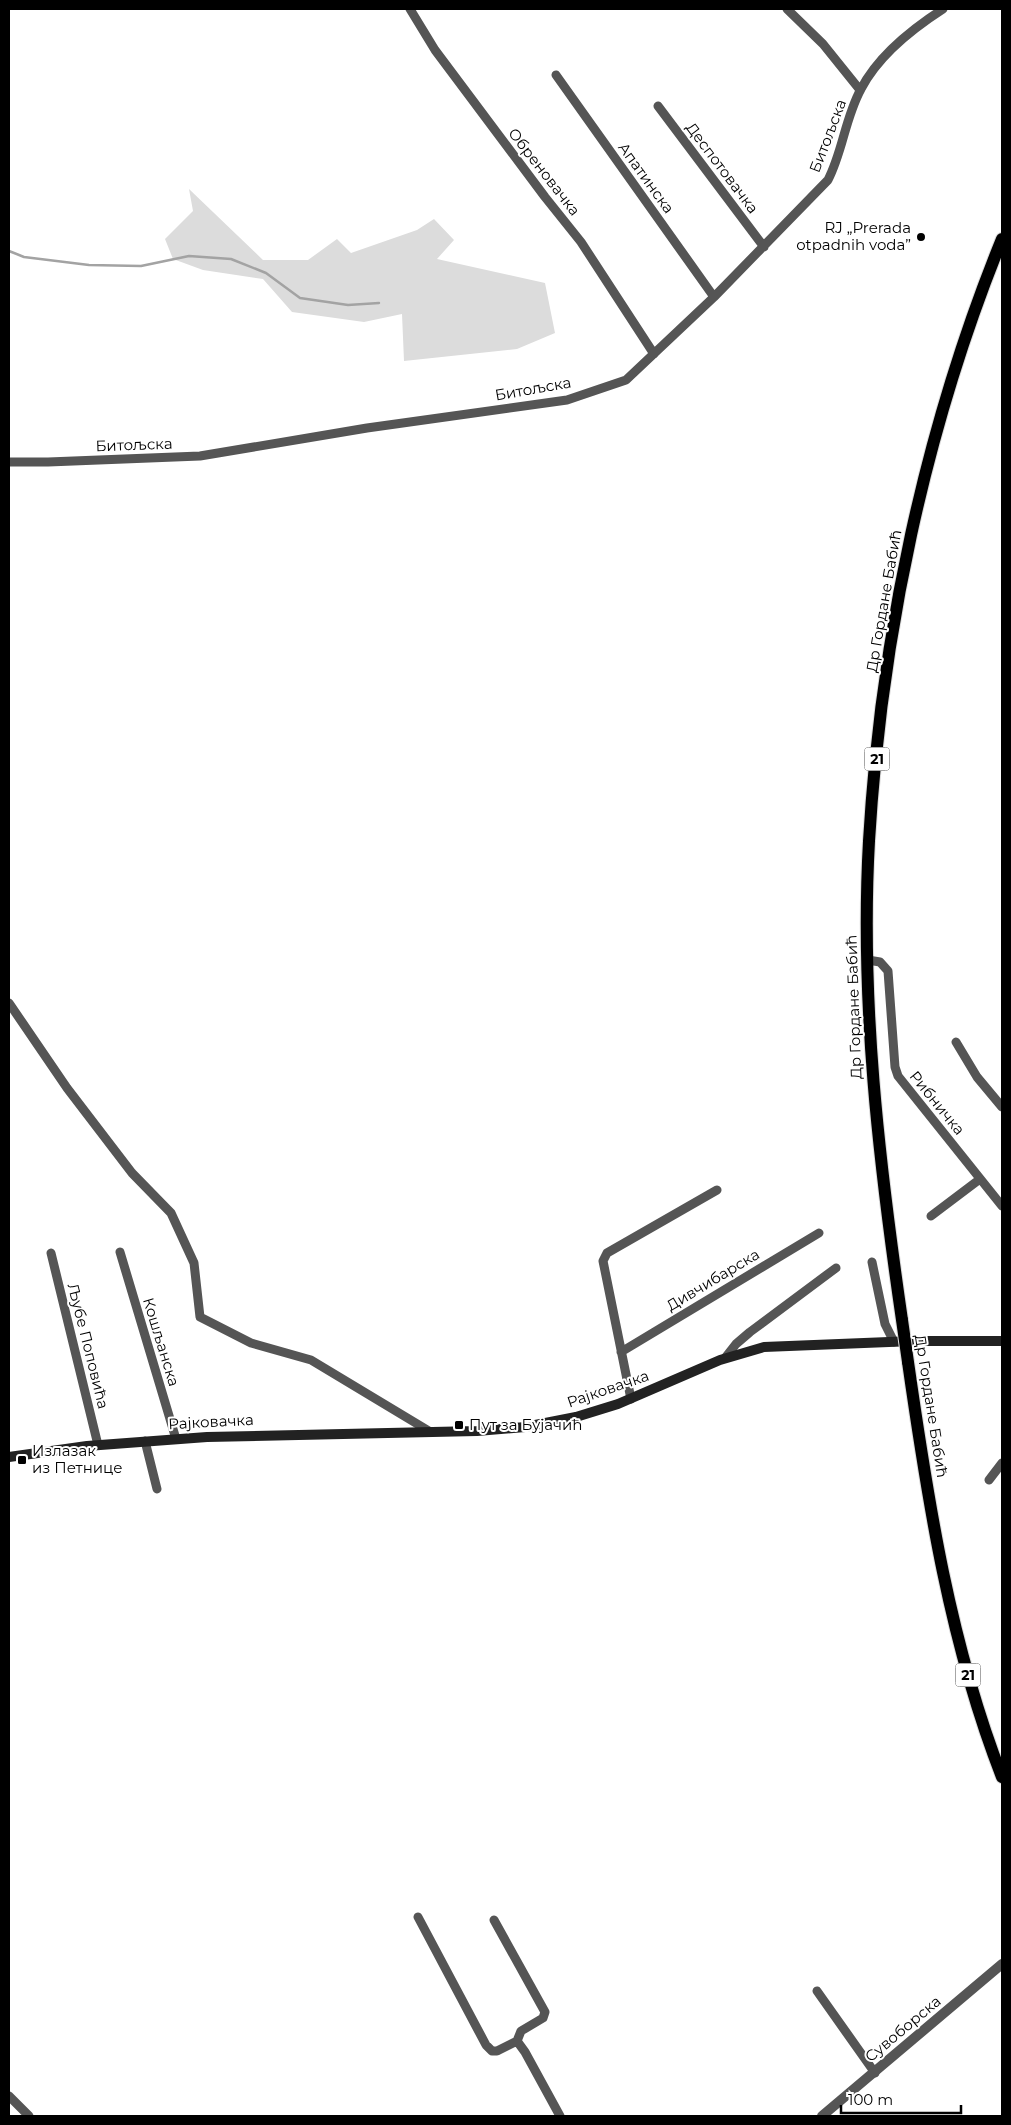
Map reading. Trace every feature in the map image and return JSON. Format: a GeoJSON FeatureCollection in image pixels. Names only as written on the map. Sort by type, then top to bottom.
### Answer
{"type":"FeatureCollection","features":[{"type":"Feature","properties":{"kind":"main road","name":"Др Гордане Бабић"},"geometry":{"type":"LineString","coordinates":[[1002,239],[961,352],[938,429],[921,492],[897,612],[881,720],[869,840],[868,960],[871,1038],[882,1178],[927,1486],[948,1598],[968,1674],[988,1740],[1002,1777]]}},
{"type":"Feature","properties":{"kind":"main road","name":"Рајковачка"},"geometry":{"type":"LineString","coordinates":[[9,1458],[98,1445],[176,1439],[260,1435],[477,1431],[525,1427],[576,1417],[631,1399],[725,1358],[773,1346],[1002,1341]]}},
{"type":"Feature","properties":{"kind":"street","name":"Обреновачка"},"geometry":{"type":"LineString","coordinates":[[410,9],[440,58],[544,197],[581,242],[654,354]]}},
{"type":"Feature","properties":{"kind":"street"},"geometry":{"type":"LineString","coordinates":[[787,9],[823,44],[860,90]]}},
{"type":"Feature","properties":{"kind":"street","name":"Битољска"},"geometry":{"type":"LineString","coordinates":[[9,462],[200,456],[367,428],[567,400],[626,380],[714,297],[828,180],[834,168],[842,138],[860,90],[890,52],[926,20],[942,9]]}},
{"type":"Feature","properties":{"kind":"street","name":"Апатинска"},"geometry":{"type":"LineString","coordinates":[[556,75],[714,297]]}},
{"type":"Feature","properties":{"kind":"street","name":"Деспотовачка"},"geometry":{"type":"LineString","coordinates":[[658,106],[764,247]]}},
{"type":"Feature","properties":{"kind":"street","name":"Рибничка"},"geometry":{"type":"LineString","coordinates":[[868,960],[880,962],[888,971],[895,1067],[898,1076],[1002,1205]]}},
{"type":"Feature","properties":{"kind":"street"},"geometry":{"type":"LineString","coordinates":[[9,1003],[73,1096],[132,1173],[171,1213],[194,1263],[200,1317],[251,1343],[311,1360],[429,1431]]}},
{"type":"Feature","properties":{"kind":"street"},"geometry":{"type":"LineString","coordinates":[[956,1042],[978,1077],[1002,1107]]}},
{"type":"Feature","properties":{"kind":"street"},"geometry":{"type":"LineString","coordinates":[[930,1216],[980,1179]]}},
{"type":"Feature","properties":{"kind":"street"},"geometry":{"type":"LineString","coordinates":[[631,1399],[603,1261],[607,1253],[716,1190]]}},
{"type":"Feature","properties":{"kind":"street","name":"Дивчибарска"},"geometry":{"type":"LineString","coordinates":[[621,1352],[819,1233]]}},
{"type":"Feature","properties":{"kind":"street","name":"Кошљанска"},"geometry":{"type":"LineString","coordinates":[[120,1252],[176,1439]]}},
{"type":"Feature","properties":{"kind":"street","name":"Љубе Поповића"},"geometry":{"type":"LineString","coordinates":[[51,1253],[98,1445]]}},
{"type":"Feature","properties":{"kind":"street"},"geometry":{"type":"LineString","coordinates":[[872,1262],[885,1324],[894,1342]]}},
{"type":"Feature","properties":{"kind":"street"},"geometry":{"type":"LineString","coordinates":[[725,1358],[736,1344],[750,1332],[836,1268]]}},
{"type":"Feature","properties":{"kind":"street"},"geometry":{"type":"LineString","coordinates":[[145,1442],[157,1489]]}},
{"type":"Feature","properties":{"kind":"street"},"geometry":{"type":"LineString","coordinates":[[990,1480],[1002,1463]]}},
{"type":"Feature","properties":{"kind":"street"},"geometry":{"type":"LineString","coordinates":[[418,1917],[486,2045],[492,2050],[497,2051],[517,2041],[521,2031],[543,2018],[545,2012],[494,1920]]}},
{"type":"Feature","properties":{"kind":"street","name":"Сувоборска"},"geometry":{"type":"LineString","coordinates":[[822,2116],[1002,1964]]}},
{"type":"Feature","properties":{"kind":"street"},"geometry":{"type":"LineString","coordinates":[[817,1991],[875,2073]]}},
{"type":"Feature","properties":{"kind":"street"},"geometry":{"type":"LineString","coordinates":[[517,2041],[560,2116]]}},
{"type":"Feature","properties":{"kind":"street"},"geometry":{"type":"LineString","coordinates":[[9,2096],[28,2116]]}},
{"type":"Feature","properties":{"kind":"shaded area"},"geometry":{"type":"Polygon","coordinates":[[[189,189],[263,260],[308,260],[337,239],[351,253],[417,230],[434,219],[454,240],[437,259],[545,283],[555,333],[517,349],[404,361],[402,314],[364,322],[292,312],[263,279],[203,270],[173,259],[165,239],[193,211],[189,189]]]}},
{"type":"Feature","properties":{"kind":"waterway"},"geometry":{"type":"LineString","coordinates":[[9,251],[24,257],[89,265],[141,266],[189,256],[231,259],[266,273],[300,298],[348,305],[379,303]]}},
{"type":"Feature","properties":{"kind":"place","name":"RJ „Prerada otpadnih voda”"},"geometry":{"type":"Point","coordinates":[921,237]}},
{"type":"Feature","properties":{"kind":"place","name":"Пут за Бујачић"},"geometry":{"type":"Point","coordinates":[459,1425]}},
{"type":"Feature","properties":{"kind":"place","name":"Излазак из Петнице"},"geometry":{"type":"Point","coordinates":[22,1460]}}]}
